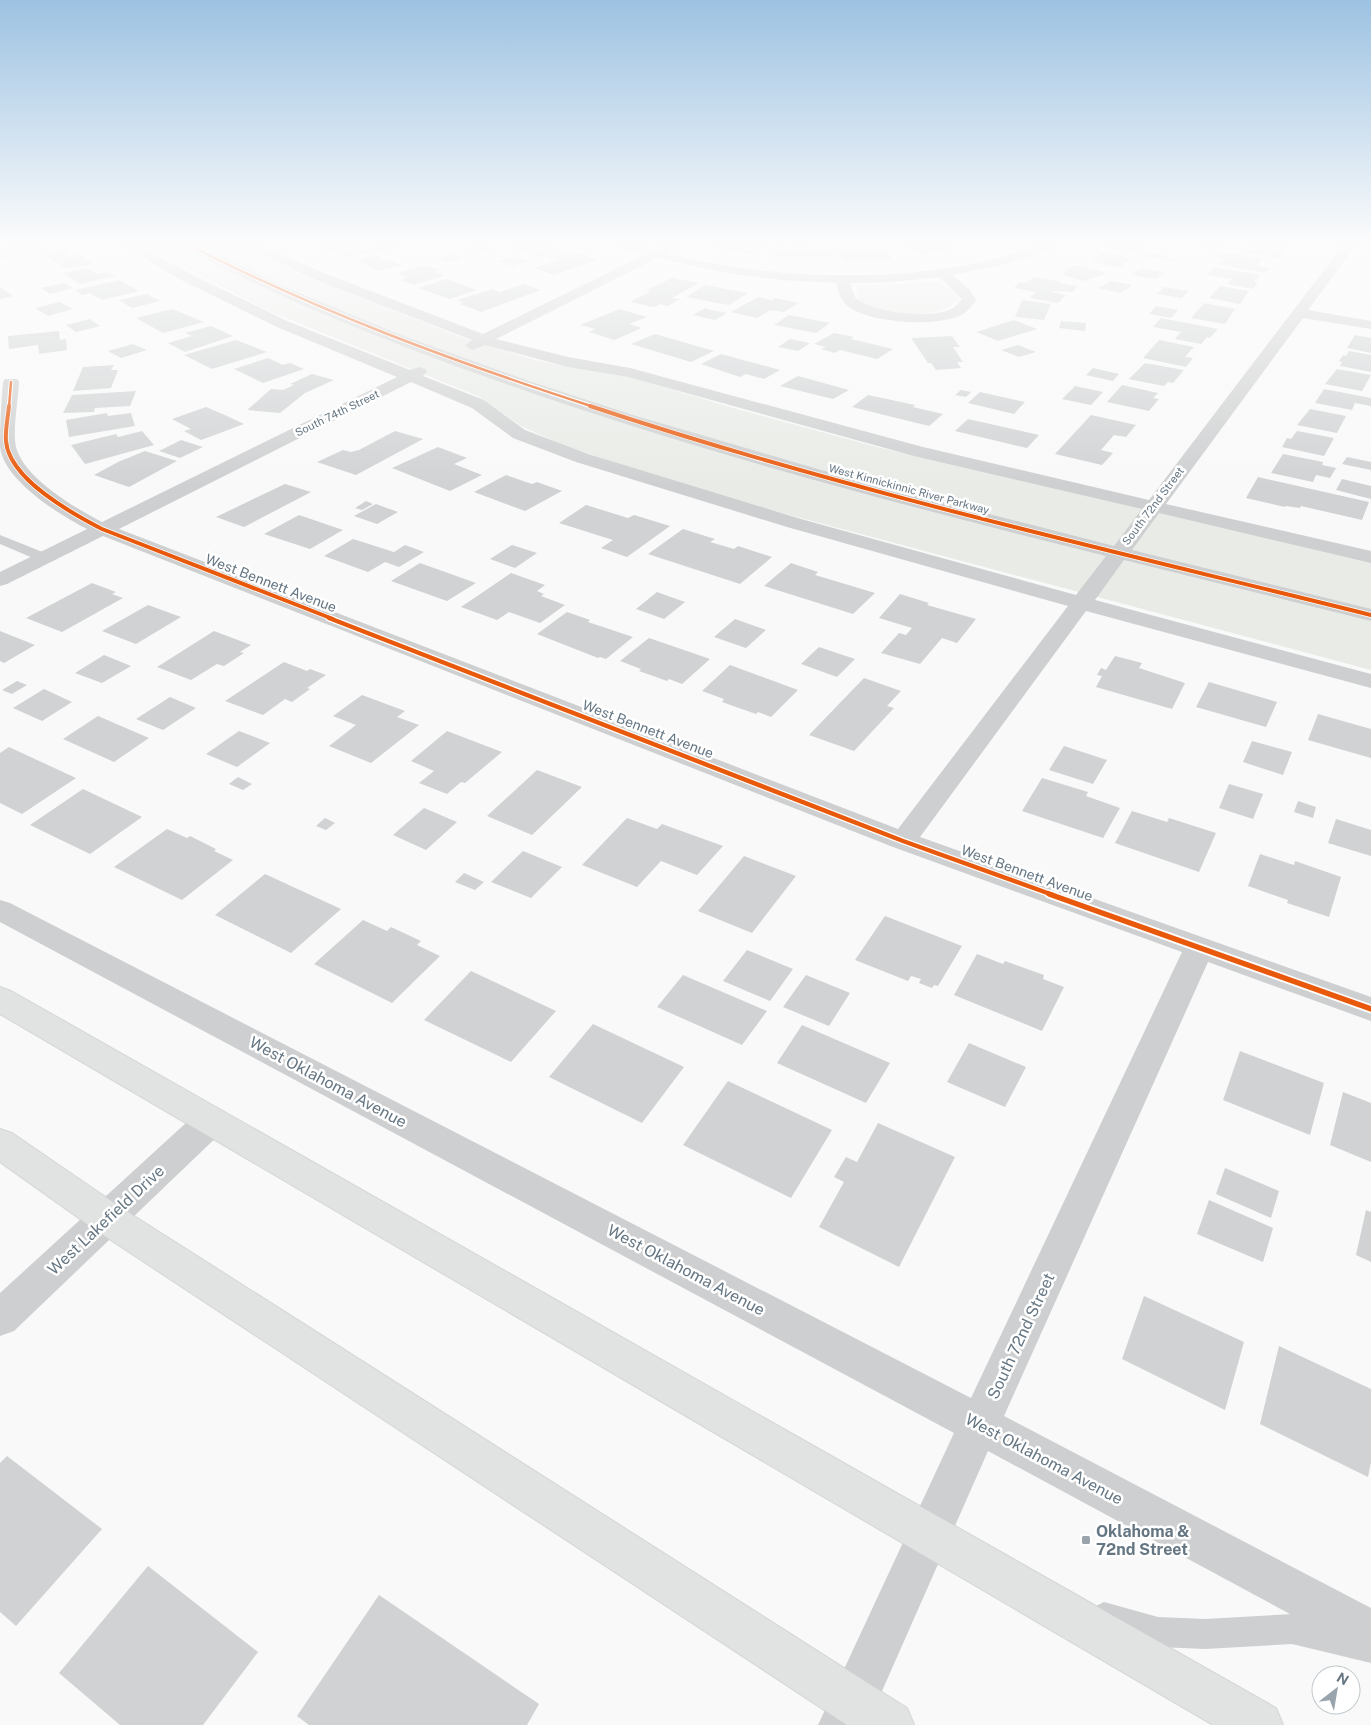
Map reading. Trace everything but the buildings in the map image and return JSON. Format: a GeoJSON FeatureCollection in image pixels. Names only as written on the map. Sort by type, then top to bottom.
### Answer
{"type":"FeatureCollection","features":[{"type":"Feature","properties":{"kind":"main road"},"geometry":{"type":"LineString","coordinates":[[0,999],[928,1536],[1259,1725]]}},
{"type":"Feature","properties":{"kind":"main road"},"geometry":{"type":"LineString","coordinates":[[0,1143],[107,1218],[862,1717]]}},
{"type":"Feature","properties":{"kind":"street"},"geometry":{"type":"LineString","coordinates":[[286,326],[478,404],[519,434],[582,458],[794,523],[1371,682]]}},
{"type":"Feature","properties":{"kind":"street","name":"West Kinnickinnic River Parkway"},"geometry":{"type":"LineString","coordinates":[[365,326],[588,406],[742,454],[944,509],[1371,615]]}},
{"type":"Feature","properties":{"kind":"street"},"geometry":{"type":"LineString","coordinates":[[445,326],[525,353],[630,373],[920,452],[1371,557]]}},
{"type":"Feature","properties":{"kind":"street","name":"South 74th Street"},"geometry":{"type":"LineString","coordinates":[[0,580],[512,326]]}},
{"type":"Feature","properties":{"kind":"street","name":"South 72nd Street"},"geometry":{"type":"LineString","coordinates":[[903,841],[1152,507],[1290,326]]}},
{"type":"Feature","properties":{"kind":"street","name":"West Bennett Avenue"},"geometry":{"type":"LineString","coordinates":[[11,382],[6,442],[16,466],[44,494],[69,512],[102,529],[903,841],[1200,946],[1371,1009]]}},
{"type":"Feature","properties":{"kind":"street","name":"West Oklahoma Avenue"},"geometry":{"type":"LineString","coordinates":[[0,910],[980,1425],[1371,1633]]}},
{"type":"Feature","properties":{"kind":"street","name":"South 72nd Street"},"geometry":{"type":"LineString","coordinates":[[862,1717],[928,1536],[1200,946]]}},
{"type":"Feature","properties":{"kind":"street","name":"West Lakefield Drive"},"geometry":{"type":"LineString","coordinates":[[0,1318],[211,1121]]}},
{"type":"Feature","properties":{"kind":"lane"},"geometry":{"type":"LineString","coordinates":[[0,539],[45,558]]}},
{"type":"Feature","properties":{"kind":"lane"},"geometry":{"type":"LineString","coordinates":[[1040,1599],[1158,1632],[1205,1634],[1292,1629],[1371,1648]]}},
{"type":"Feature","properties":{"kind":"shaded area"},"geometry":{"type":"Polygon","coordinates":[[[304,326],[432,326],[463,338],[538,361],[633,378],[737,409],[877,447],[1371,562],[1371,670],[707,493],[565,446],[521,426],[480,397],[304,326]]]}},
{"type":"Feature","properties":{"kind":"cycle path"},"geometry":{"type":"LineString","coordinates":[[364,326],[523,384],[627,419],[732,451],[944,509],[1371,615]]}},
{"type":"Feature","properties":{"kind":"cycle path"},"geometry":{"type":"LineString","coordinates":[[11,382],[6,442],[16,467],[44,494],[69,512],[102,529],[903,841],[1371,1009]]}},
{"type":"Feature","properties":{"kind":"place","name":"Oklahoma & 72nd Street"},"geometry":{"type":"Point","coordinates":[1086,1540]}}]}
